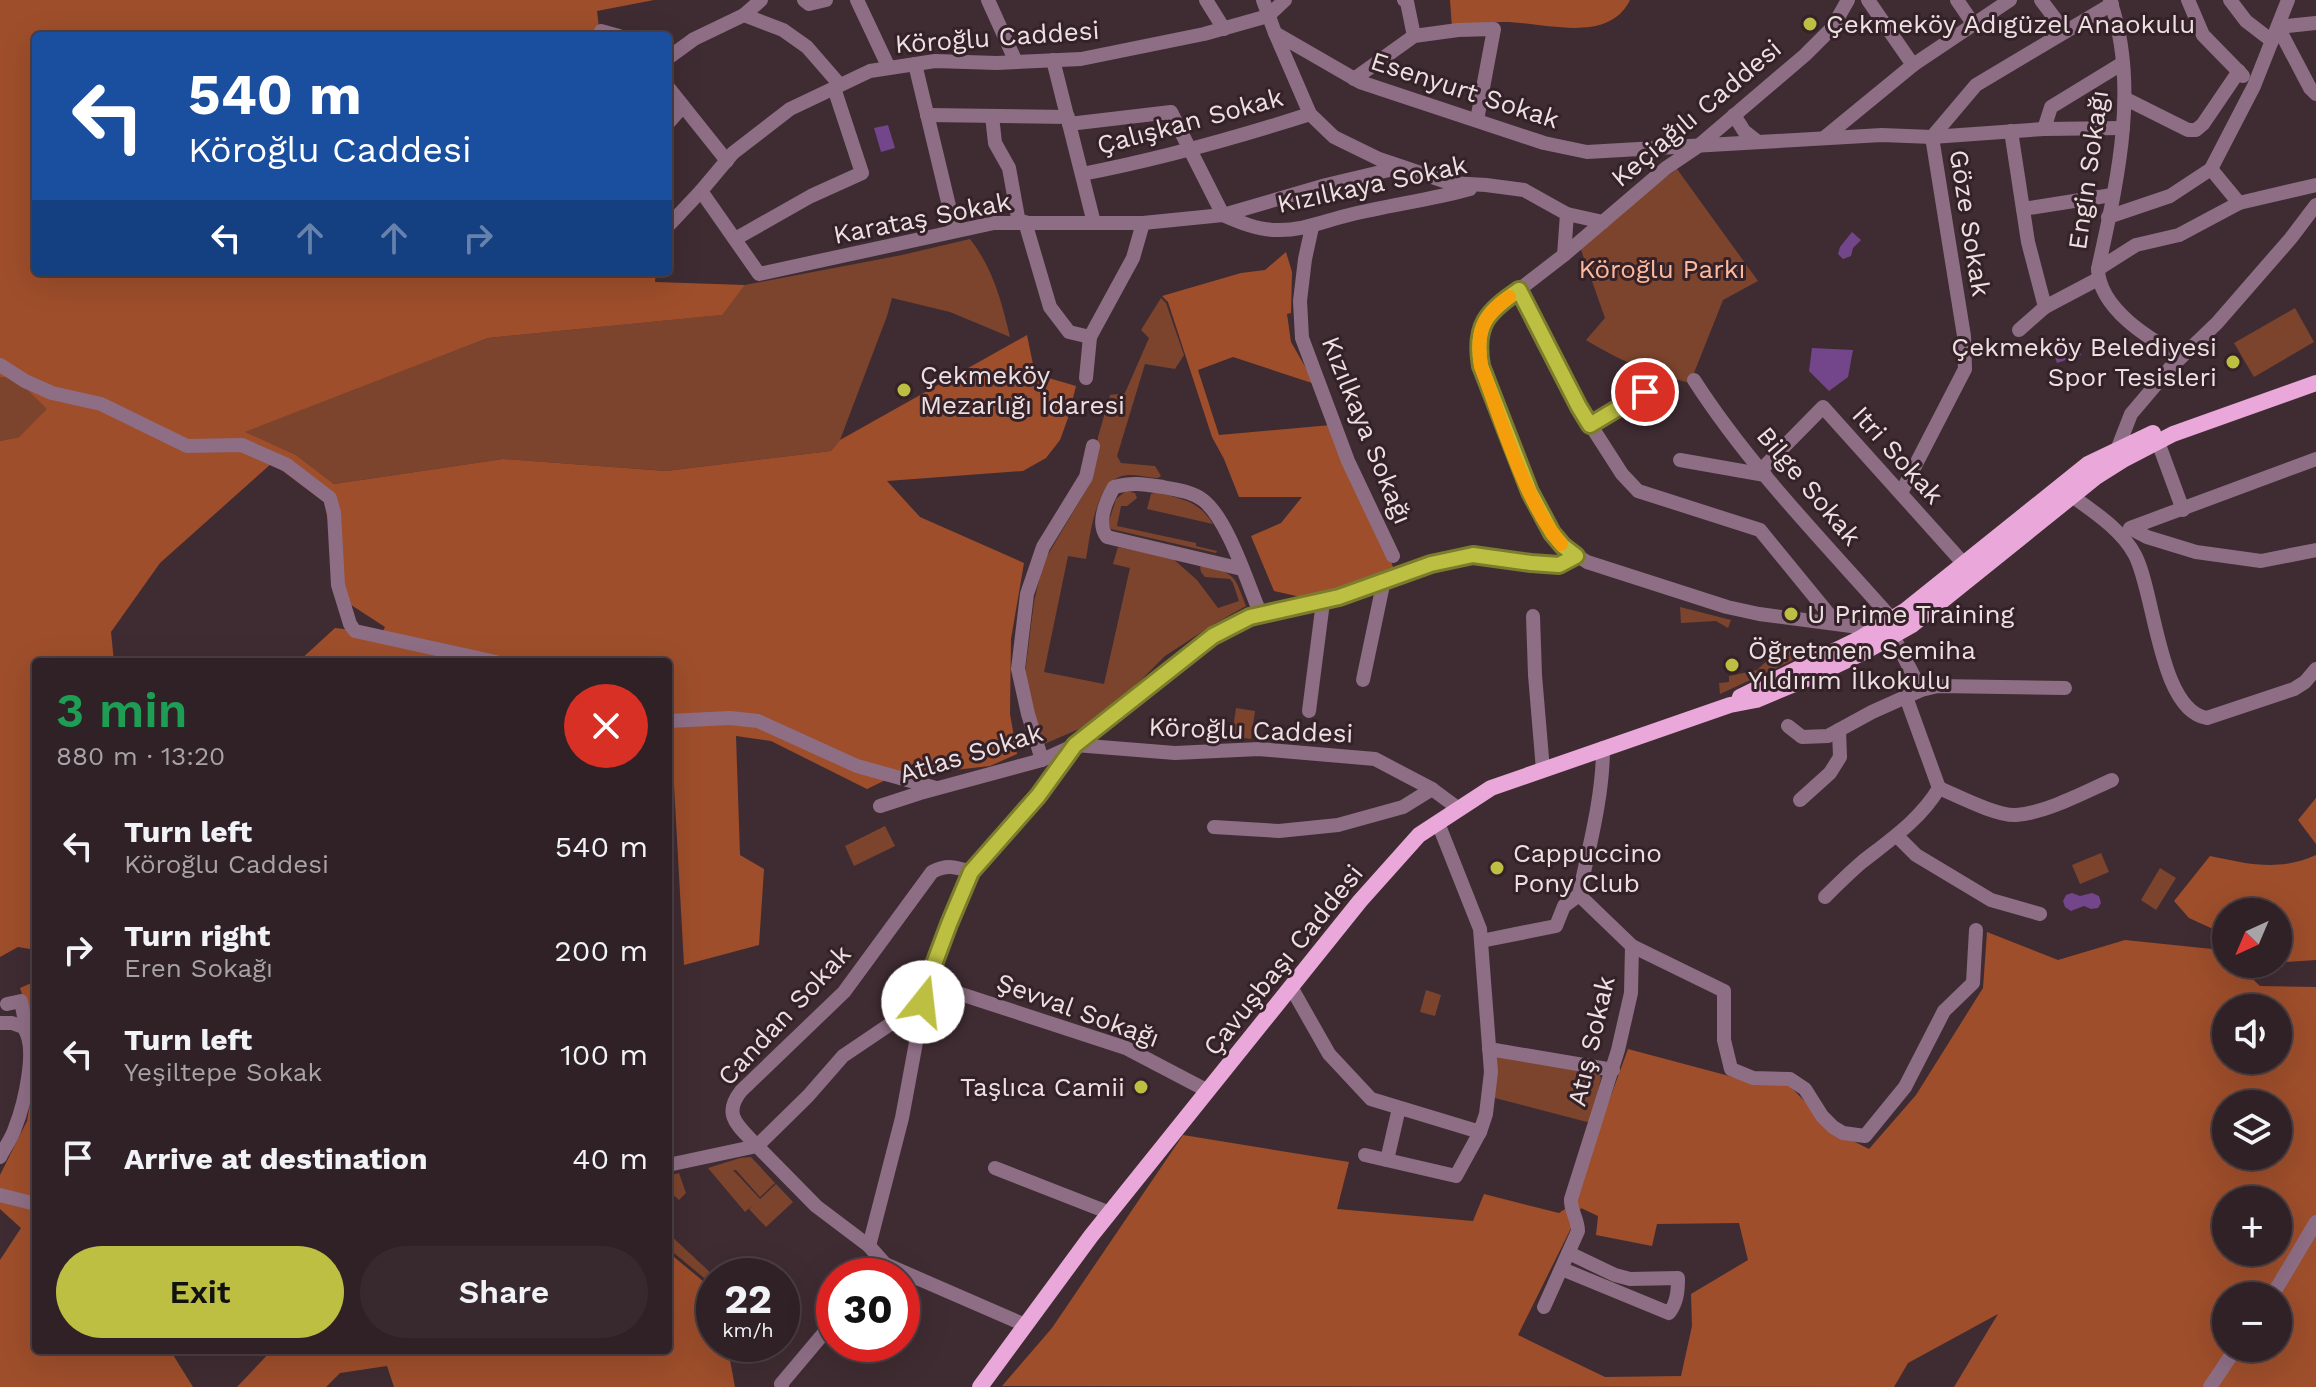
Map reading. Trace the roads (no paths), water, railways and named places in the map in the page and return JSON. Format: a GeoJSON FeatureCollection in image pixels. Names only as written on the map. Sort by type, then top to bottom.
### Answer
{"type":"FeatureCollection","features":[{"type":"Feature","properties":{"kind":"main road","name":"Çavuşbaşı Caddesi"},"geometry":{"type":"LineString","coordinates":[[980,1387],[1110,1213],[1360,901],[1419,835],[1491,788],[1730,705],[1743,695],[1886,631],[1912,625],[2119,456],[2169,425],[2316,374]]}},
{"type":"Feature","properties":{"kind":"main road","name":"Çavuşbaşı Caddesi"},"geometry":{"type":"LineString","coordinates":[[1886,631],[1906,610],[2088,464],[2119,456],[2316,383]]}},
{"type":"Feature","properties":{"kind":"street"},"geometry":{"type":"LineString","coordinates":[[672,55],[694,39],[744,15],[761,0]]}},
{"type":"Feature","properties":{"kind":"street"},"geometry":{"type":"LineString","coordinates":[[804,0],[809,4],[826,0]]}},
{"type":"Feature","properties":{"kind":"street"},"geometry":{"type":"LineString","coordinates":[[857,0],[889,68]]}},
{"type":"Feature","properties":{"kind":"street"},"geometry":{"type":"LineString","coordinates":[[988,0],[1016,62]]}},
{"type":"Feature","properties":{"kind":"street"},"geometry":{"type":"LineString","coordinates":[[1206,0],[1224,29]]}},
{"type":"Feature","properties":{"kind":"street"},"geometry":{"type":"LineString","coordinates":[[1263,0],[1310,114],[1334,137],[1379,159],[1450,183],[1524,190],[1567,214],[1603,222]]}},
{"type":"Feature","properties":{"kind":"street","name":"Köroğlu Caddesi"},"geometry":{"type":"LineString","coordinates":[[672,222],[733,153],[790,109],[870,71],[935,61],[1081,59],[1224,29],[1268,16],[1285,0]]}},
{"type":"Feature","properties":{"kind":"street"},"geometry":{"type":"LineString","coordinates":[[1404,0],[1414,36]]}},
{"type":"Feature","properties":{"kind":"street","name":"Keçiağılı Caddesi"},"geometry":{"type":"LineString","coordinates":[[1564,255],[1659,173],[1697,147],[1805,55],[1832,28],[1848,0]]}},
{"type":"Feature","properties":{"kind":"street"},"geometry":{"type":"LineString","coordinates":[[1868,0],[1913,65]]}},
{"type":"Feature","properties":{"kind":"street"},"geometry":{"type":"LineString","coordinates":[[1957,0],[1974,25]]}},
{"type":"Feature","properties":{"kind":"street"},"geometry":{"type":"LineString","coordinates":[[1824,138],[1913,65],[2010,0]]}},
{"type":"Feature","properties":{"kind":"street"},"geometry":{"type":"LineString","coordinates":[[2041,0],[2065,32]]}},
{"type":"Feature","properties":{"kind":"street"},"geometry":{"type":"LineString","coordinates":[[2188,0],[2203,35],[2254,86]]}},
{"type":"Feature","properties":{"kind":"street"},"geometry":{"type":"LineString","coordinates":[[2230,0],[2246,21],[2275,34],[2316,94]]}},
{"type":"Feature","properties":{"kind":"street"},"geometry":{"type":"LineString","coordinates":[[2108,217],[2170,196],[2211,169],[2254,86],[2288,0]]}},
{"type":"Feature","properties":{"kind":"street"},"geometry":{"type":"LineString","coordinates":[[1932,137],[1976,85],[2111,2]]}},
{"type":"Feature","properties":{"kind":"street","name":"Engin Sokağı"},"geometry":{"type":"LineString","coordinates":[[2111,2],[2116,16],[2126,99],[2098,274],[2122,316],[2145,336],[2181,357]]}},
{"type":"Feature","properties":{"kind":"street"},"geometry":{"type":"LineString","coordinates":[[701,191],[735,239],[811,196],[862,173],[837,86],[807,47],[783,30],[744,15]]}},
{"type":"Feature","properties":{"kind":"street"},"geometry":{"type":"LineString","coordinates":[[2275,34],[2316,23]]}},
{"type":"Feature","properties":{"kind":"street"},"geometry":{"type":"LineString","coordinates":[[1354,79],[1414,36],[1494,29],[1477,120]]}},
{"type":"Feature","properties":{"kind":"street","name":"Esenyurt Sokak"},"geometry":{"type":"LineString","coordinates":[[1275,33],[1354,79],[1544,143],[1587,152],[1882,135],[1932,137],[2044,129],[2123,128]]}},
{"type":"Feature","properties":{"kind":"street"},"geometry":{"type":"LineString","coordinates":[[1053,60],[1094,223]]}},
{"type":"Feature","properties":{"kind":"street"},"geometry":{"type":"LineString","coordinates":[[2044,129],[2051,107],[2123,63]]}},
{"type":"Feature","properties":{"kind":"street"},"geometry":{"type":"LineString","coordinates":[[915,64],[955,231]]}},
{"type":"Feature","properties":{"kind":"street"},"geometry":{"type":"LineString","coordinates":[[2126,99],[2188,130],[2196,130],[2239,71]]}},
{"type":"Feature","properties":{"kind":"street"},"geometry":{"type":"LineString","coordinates":[[672,92],[727,161]]}},
{"type":"Feature","properties":{"kind":"street"},"geometry":{"type":"LineString","coordinates":[[672,118],[683,106]]}},
{"type":"Feature","properties":{"kind":"street"},"geometry":{"type":"LineString","coordinates":[[927,115],[1068,120],[1171,112],[1223,215]]}},
{"type":"Feature","properties":{"kind":"street","name":"Çalışkan Sokak"},"geometry":{"type":"LineString","coordinates":[[1082,174],[1191,150],[1310,114]]}},
{"type":"Feature","properties":{"kind":"street"},"geometry":{"type":"LineString","coordinates":[[1734,115],[1744,131],[1758,142]]}},
{"type":"Feature","properties":{"kind":"street"},"geometry":{"type":"LineString","coordinates":[[992,116],[995,143],[1009,168],[1022,222],[1050,307],[1069,332],[1090,337]]}},
{"type":"Feature","properties":{"kind":"street"},"geometry":{"type":"LineString","coordinates":[[2011,131],[2028,242],[2045,307]]}},
{"type":"Feature","properties":{"kind":"street","name":"Göze Sokak"},"geometry":{"type":"LineString","coordinates":[[1901,493],[1965,369],[1964,336],[1932,137]]}},
{"type":"Feature","properties":{"kind":"street"},"geometry":{"type":"LineString","coordinates":[[1652,147],[1661,157],[1659,173]]}},
{"type":"Feature","properties":{"kind":"street"},"geometry":{"type":"LineString","coordinates":[[1086,378],[1090,337],[1133,258],[1143,223],[1223,215],[1402,167]]}},
{"type":"Feature","properties":{"kind":"street"},"geometry":{"type":"LineString","coordinates":[[2211,169],[2239,203]]}},
{"type":"Feature","properties":{"kind":"street","name":"Kızılkaya Sokak"},"geometry":{"type":"LineString","coordinates":[[1223,215],[1274,231],[1312,227],[1346,215],[1443,197],[1486,185]]}},
{"type":"Feature","properties":{"kind":"street"},"geometry":{"type":"LineString","coordinates":[[2019,330],[2045,307],[2098,274],[2136,245],[2179,235],[2239,203],[2316,185]]}},
{"type":"Feature","properties":{"kind":"street"},"geometry":{"type":"LineString","coordinates":[[2023,209],[2112,195]]}},
{"type":"Feature","properties":{"kind":"street"},"geometry":{"type":"LineString","coordinates":[[2119,456],[2131,414],[2181,357],[2217,323],[2316,205]]}},
{"type":"Feature","properties":{"kind":"street"},"geometry":{"type":"LineString","coordinates":[[1567,214],[1564,255],[1485,318],[1479,342],[1481,366],[1530,492],[1552,533],[1563,546],[1587,562],[1727,607],[1886,631],[1921,690]]}},
{"type":"Feature","properties":{"kind":"street","name":"Karataş Sokak"},"geometry":{"type":"LineString","coordinates":[[735,239],[759,274],[994,223],[1143,223]]}},
{"type":"Feature","properties":{"kind":"street","name":"Kızılkaya Sokağı"},"geometry":{"type":"LineString","coordinates":[[1312,227],[1300,301],[1302,338],[1348,461],[1393,556]]}},
{"type":"Feature","properties":{"kind":"street"},"geometry":{"type":"LineString","coordinates":[[1519,290],[1579,407],[1622,474],[1638,491],[1760,530],[1836,623]]}},
{"type":"Feature","properties":{"kind":"street"},"geometry":{"type":"LineString","coordinates":[[0,365],[52,393],[101,404],[187,446],[242,445],[287,465],[330,498],[334,513],[338,585],[355,631],[478,658]]}},
{"type":"Feature","properties":{"kind":"street"},"geometry":{"type":"LineString","coordinates":[[1590,425],[1645,392],[1657,375]]}},
{"type":"Feature","properties":{"kind":"street","name":"Bilge Sokak"},"geometry":{"type":"LineString","coordinates":[[1694,380],[1713,410],[1886,631]]}},
{"type":"Feature","properties":{"kind":"street","name":"Itri Sokak"},"geometry":{"type":"LineString","coordinates":[[1763,473],[1823,407],[1964,564]]}},
{"type":"Feature","properties":{"kind":"street"},"geometry":{"type":"LineString","coordinates":[[2158,442],[2183,510]]}},
{"type":"Feature","properties":{"kind":"street"},"geometry":{"type":"LineString","coordinates":[[1042,760],[1018,669],[1027,594],[1043,547],[1086,477],[1093,446]]}},
{"type":"Feature","properties":{"kind":"street"},"geometry":{"type":"LineString","coordinates":[[2130,528],[2316,459]]}},
{"type":"Feature","properties":{"kind":"street"},"geometry":{"type":"LineString","coordinates":[[1680,460],[1763,473]]}},
{"type":"Feature","properties":{"kind":"street"},"geometry":{"type":"LineString","coordinates":[[1242,569],[1107,537],[1101,524],[1107,498],[1114,487],[1131,483],[1188,492],[1199,498],[1219,518],[1242,569],[1261,615]]}},
{"type":"Feature","properties":{"kind":"street"},"geometry":{"type":"LineString","coordinates":[[2072,496],[2129,544],[2137,558],[2169,675],[2188,709],[2207,718],[2294,689],[2316,669]]}},
{"type":"Feature","properties":{"kind":"street"},"geometry":{"type":"LineString","coordinates":[[2107,524],[2130,528],[2147,537],[2196,552],[2261,561],[2316,550]]}},
{"type":"Feature","properties":{"kind":"street"},"geometry":{"type":"LineString","coordinates":[[869,1246],[902,1118],[927,983],[949,924],[971,872],[1038,796],[1075,745],[1213,636],[1250,617],[1323,602],[1431,564],[1473,555],[1559,565],[1576,556]]}},
{"type":"Feature","properties":{"kind":"street"},"geometry":{"type":"LineString","coordinates":[[1363,680],[1384,580]]}},
{"type":"Feature","properties":{"kind":"street"},"geometry":{"type":"LineString","coordinates":[[1309,711],[1323,602]]}},
{"type":"Feature","properties":{"kind":"street"},"geometry":{"type":"LineString","coordinates":[[1533,616],[1543,770]]}},
{"type":"Feature","properties":{"kind":"street"},"geometry":{"type":"LineString","coordinates":[[1788,726],[1802,737],[1828,736],[1921,690],[1938,686],[2065,688]]}},
{"type":"Feature","properties":{"kind":"street"},"geometry":{"type":"LineString","coordinates":[[1906,697],[1939,788],[1983,807],[2015,815],[2054,805],[2112,780]]}},
{"type":"Feature","properties":{"kind":"street"},"geometry":{"type":"LineString","coordinates":[[672,721],[730,718],[758,721],[857,766],[936,788]]}},
{"type":"Feature","properties":{"kind":"street"},"geometry":{"type":"LineString","coordinates":[[1800,800],[1830,773],[1840,757],[1839,730]]}},
{"type":"Feature","properties":{"kind":"street","name":"Köroğlu Caddesi"},"geometry":{"type":"LineString","coordinates":[[1075,745],[1175,753],[1259,749],[1375,759],[1432,789],[1459,809]]}},
{"type":"Feature","properties":{"kind":"street","name":"Atlas Sokak"},"geometry":{"type":"LineString","coordinates":[[880,806],[1042,760],[1075,745]]}},
{"type":"Feature","properties":{"kind":"street"},"geometry":{"type":"LineString","coordinates":[[1481,941],[1556,926],[1564,906],[1579,895],[1596,810],[1603,748]]}},
{"type":"Feature","properties":{"kind":"street"},"geometry":{"type":"LineString","coordinates":[[1825,897],[1859,865],[1897,836],[1930,804],[1939,788]]}},
{"type":"Feature","properties":{"kind":"street"},"geometry":{"type":"LineString","coordinates":[[1214,827],[1279,831],[1338,825],[1403,807],[1432,789]]}},
{"type":"Feature","properties":{"kind":"street"},"geometry":{"type":"LineString","coordinates":[[1365,1155],[1456,1176],[1480,1132],[1486,1114],[1491,1072],[1480,929],[1438,823]]}},
{"type":"Feature","properties":{"kind":"street"},"geometry":{"type":"LineString","coordinates":[[1897,836],[1916,855],[1991,900],[2040,914]]}},
{"type":"Feature","properties":{"kind":"street","name":"Candan Sokak"},"geometry":{"type":"LineString","coordinates":[[757,1146],[733,1119],[733,1104],[741,1091],[844,992],[932,872],[952,866],[971,872]]}},
{"type":"Feature","properties":{"kind":"street","name":"Atış Sokak"},"geometry":{"type":"LineString","coordinates":[[1544,1307],[1578,1231],[1571,1199],[1613,1070],[1631,993],[1632,946],[1579,895]]}},
{"type":"Feature","properties":{"kind":"street"},"geometry":{"type":"LineString","coordinates":[[1632,946],[1724,991],[1724,1040],[1731,1069],[1753,1078],[1790,1079],[1805,1089],[1833,1127],[1843,1133],[1865,1136],[1905,1087],[1944,1011],[1973,983],[1976,930]]}},
{"type":"Feature","properties":{"kind":"street","name":"Şevval Sokağı"},"geometry":{"type":"LineString","coordinates":[[927,983],[1126,1048],[1208,1091]]}},
{"type":"Feature","properties":{"kind":"street"},"geometry":{"type":"LineString","coordinates":[[1291,987],[1329,1054],[1371,1099],[1480,1132]]}},
{"type":"Feature","properties":{"kind":"street"},"geometry":{"type":"LineString","coordinates":[[0,1156],[15,1128],[22,1075],[31,1058],[31,1041],[21,1001],[7,1004]]}},
{"type":"Feature","properties":{"kind":"street"},"geometry":{"type":"LineString","coordinates":[[672,1164],[757,1146],[843,1056],[923,1002]]}},
{"type":"Feature","properties":{"kind":"street"},"geometry":{"type":"LineString","coordinates":[[0,1023],[12,1023],[27,1032]]}},
{"type":"Feature","properties":{"kind":"street"},"geometry":{"type":"LineString","coordinates":[[1489,1049],[1613,1070]]}},
{"type":"Feature","properties":{"kind":"street"},"geometry":{"type":"LineString","coordinates":[[1387,1160],[1399,1108]]}},
{"type":"Feature","properties":{"kind":"street"},"geometry":{"type":"LineString","coordinates":[[757,1146],[816,1206],[869,1246],[880,1258]]}},
{"type":"Feature","properties":{"kind":"street"},"geometry":{"type":"LineString","coordinates":[[995,1168],[1110,1213]]}},
{"type":"Feature","properties":{"kind":"street"},"geometry":{"type":"LineString","coordinates":[[0,1195],[32,1203]]}},
{"type":"Feature","properties":{"kind":"street"},"geometry":{"type":"LineString","coordinates":[[2280,1282],[2316,1222]]}},
{"type":"Feature","properties":{"kind":"street"},"geometry":{"type":"LineString","coordinates":[[1562,1269],[1669,1313],[1673,1308],[1678,1294],[1678,1278],[1630,1279],[1569,1253]]}},
{"type":"Feature","properties":{"kind":"street"},"geometry":{"type":"LineString","coordinates":[[920,1279],[1025,1325]]}},
{"type":"Feature","properties":{"kind":"street"},"geometry":{"type":"LineString","coordinates":[[782,1387],[781,1384],[816,1342]]}},
{"type":"Feature","properties":{"kind":"street"},"geometry":{"type":"LineString","coordinates":[[2210,1387],[2227,1362]]}},
{"type":"Feature","properties":{"kind":"place","name":"Çekmeköy Adıgüzel Anaokulu"},"geometry":{"type":"Point","coordinates":[1810,24]}},
{"type":"Feature","properties":{"kind":"place","name":"Çekmeköy Belediyesi Spor Tesisleri"},"geometry":{"type":"Point","coordinates":[2233,362]}},
{"type":"Feature","properties":{"kind":"place","name":"Çekmeköy Mezarlığı İdaresi"},"geometry":{"type":"Point","coordinates":[904,390]}},
{"type":"Feature","properties":{"kind":"place","name":"U Prime Training"},"geometry":{"type":"Point","coordinates":[1791,614]}},
{"type":"Feature","properties":{"kind":"place","name":"Öğretmen Semiha Yıldırım İlkokulu"},"geometry":{"type":"Point","coordinates":[1732,665]}},
{"type":"Feature","properties":{"kind":"place","name":"Cappuccino Pony Club"},"geometry":{"type":"Point","coordinates":[1497,868]}},
{"type":"Feature","properties":{"kind":"place","name":"Taşlıca Camii"},"geometry":{"type":"Point","coordinates":[1141,1087]}},
{"type":"Feature","properties":{"kind":"park label","name":"Köroğlu Parkı"},"geometry":{"type":"Point","coordinates":[1662,269]}}]}
